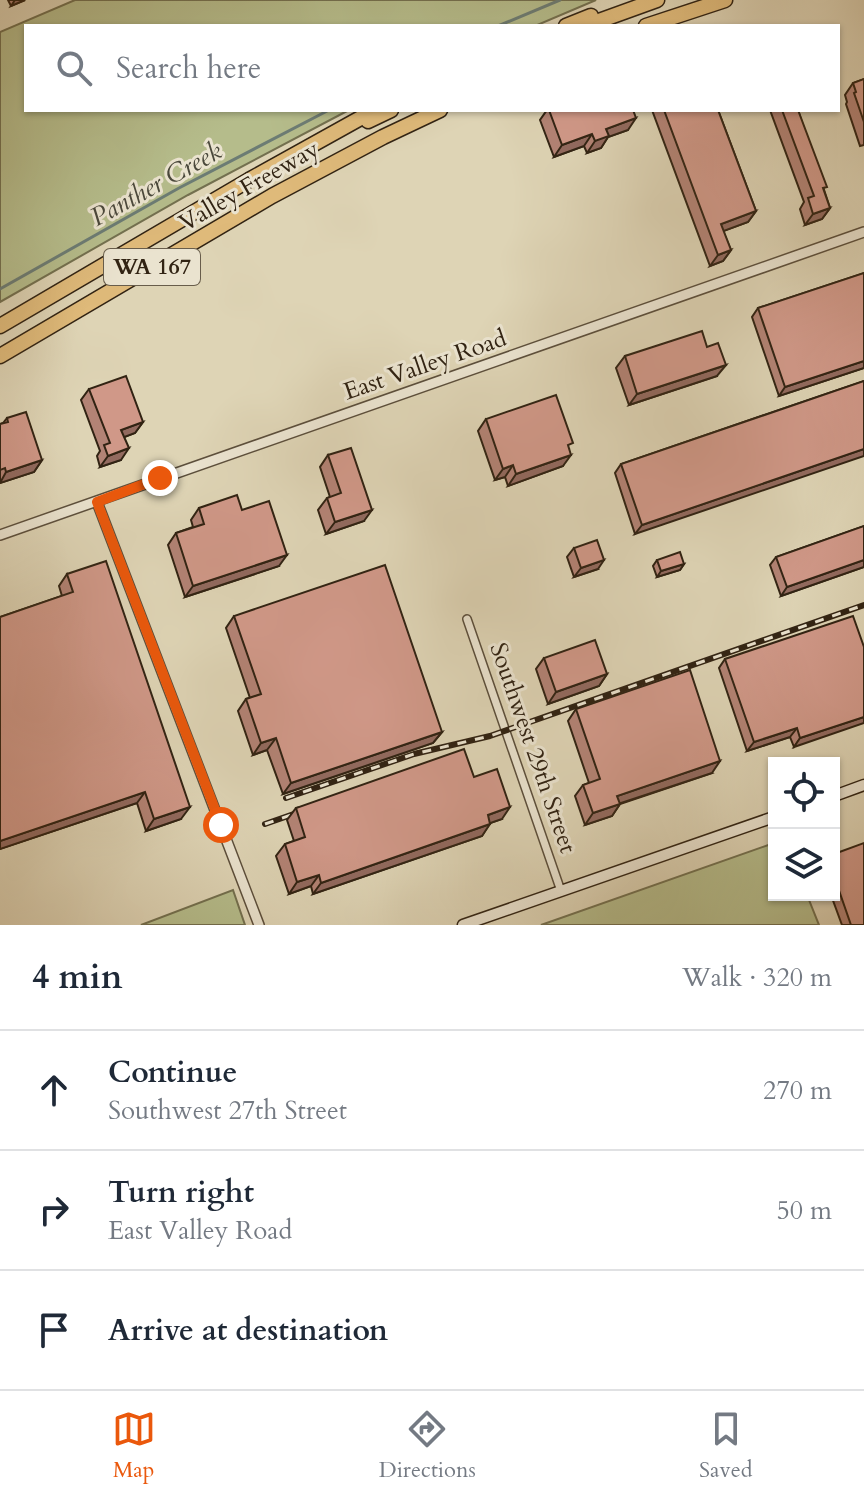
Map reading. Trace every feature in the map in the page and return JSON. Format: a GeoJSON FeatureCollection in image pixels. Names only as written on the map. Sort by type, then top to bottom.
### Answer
{"type":"FeatureCollection","features":[{"type":"Feature","properties":{"kind":"highway"},"geometry":{"type":"LineString","coordinates":[[571,24],[636,0]]}},
{"type":"Feature","properties":{"kind":"highway"},"geometry":{"type":"LineString","coordinates":[[591,24],[657,0]]}},
{"type":"Feature","properties":{"kind":"highway"},"geometry":{"type":"LineString","coordinates":[[652,24],[725,0]]}},
{"type":"Feature","properties":{"kind":"highway","name":"Valley Freeway"},"geometry":{"type":"LineString","coordinates":[[0,326],[371,112]]}},
{"type":"Feature","properties":{"kind":"highway"},"geometry":{"type":"LineString","coordinates":[[334,134],[354,129],[387,112]]}},
{"type":"Feature","properties":{"kind":"highway","name":"Valley Freeway"},"geometry":{"type":"LineString","coordinates":[[0,356],[272,196],[436,112]]}},
{"type":"Feature","properties":{"kind":"main road"},"geometry":{"type":"LineString","coordinates":[[840,794],[864,785]]}},
{"type":"Feature","properties":{"kind":"main road"},"geometry":{"type":"LineString","coordinates":[[463,925],[768,819]]}},
{"type":"Feature","properties":{"kind":"street","name":"East Valley Road"},"geometry":{"type":"LineString","coordinates":[[0,535],[864,232]]}},
{"type":"Feature","properties":{"kind":"street"},"geometry":{"type":"LineString","coordinates":[[97,502],[259,925]]}},
{"type":"Feature","properties":{"kind":"street","name":"Southwest 29th Street"},"geometry":{"type":"LineString","coordinates":[[467,619],[561,891]]}},
{"type":"Feature","properties":{"kind":"green space"},"geometry":{"type":"Polygon","coordinates":[[[75,0],[596,0],[540,24],[24,24],[24,112],[345,112],[188,195],[0,302],[0,32],[75,0]]]}},
{"type":"Feature","properties":{"kind":"green space"},"geometry":{"type":"Polygon","coordinates":[[[768,845],[768,901],[809,901],[819,925],[541,925],[768,845]]]}},
{"type":"Feature","properties":{"kind":"green space"},"geometry":{"type":"Polygon","coordinates":[[[233,890],[245,925],[141,925],[233,890]]]}},
{"type":"Feature","properties":{"kind":"building"},"geometry":{"type":"Polygon","coordinates":[[[864,79],[864,122],[853,83],[864,79]]]}},
{"type":"Feature","properties":{"kind":"building"},"geometry":{"type":"Polygon","coordinates":[[[550,112],[634,112],[636,118],[606,129],[609,136],[595,141],[592,134],[562,145],[550,112]]]}},
{"type":"Feature","properties":{"kind":"building"},"geometry":{"type":"Polygon","coordinates":[[[665,112],[719,112],[756,211],[721,224],[731,250],[718,255],[665,112]]]}},
{"type":"Feature","properties":{"kind":"building"},"geometry":{"type":"Polygon","coordinates":[[[783,112],[799,112],[827,187],[823,188],[830,208],[813,214],[808,198],[814,196],[783,112]]]}},
{"type":"Feature","properties":{"kind":"building"},"geometry":{"type":"Polygon","coordinates":[[[864,273],[864,361],[785,387],[758,308],[864,273]]]}},
{"type":"Feature","properties":{"kind":"building"},"geometry":{"type":"Polygon","coordinates":[[[702,331],[707,347],[718,343],[726,365],[637,394],[625,356],[702,331]]]}},
{"type":"Feature","properties":{"kind":"building"},"geometry":{"type":"Polygon","coordinates":[[[126,376],[143,422],[121,430],[129,448],[108,456],[104,445],[110,443],[89,389],[126,376]]]}},
{"type":"Feature","properties":{"kind":"building"},"geometry":{"type":"Polygon","coordinates":[[[864,381],[864,449],[642,525],[621,464],[864,381]]]}},
{"type":"Feature","properties":{"kind":"building"},"geometry":{"type":"Polygon","coordinates":[[[556,395],[573,443],[568,445],[571,455],[516,474],[513,465],[503,469],[486,419],[556,395]]]}},
{"type":"Feature","properties":{"kind":"building"},"geometry":{"type":"Polygon","coordinates":[[[26,412],[42,460],[6,472],[5,468],[0,470],[0,424],[8,422],[7,418],[26,412]]]}},
{"type":"Feature","properties":{"kind":"building"},"geometry":{"type":"Polygon","coordinates":[[[351,448],[372,510],[335,522],[327,498],[341,493],[328,455],[351,448]]]}},
{"type":"Feature","properties":{"kind":"building"},"geometry":{"type":"Polygon","coordinates":[[[237,495],[242,510],[269,501],[287,555],[193,586],[176,533],[204,524],[199,508],[237,495]]]}},
{"type":"Feature","properties":{"kind":"building"},"geometry":{"type":"Polygon","coordinates":[[[864,526],[864,560],[787,587],[776,557],[864,526]]]}},
{"type":"Feature","properties":{"kind":"building"},"geometry":{"type":"Polygon","coordinates":[[[597,540],[604,560],[581,568],[574,548],[597,540]]]}},
{"type":"Feature","properties":{"kind":"building"},"geometry":{"type":"Polygon","coordinates":[[[680,552],[684,564],[661,571],[657,560],[680,552]]]}},
{"type":"Feature","properties":{"kind":"building"},"geometry":{"type":"Polygon","coordinates":[[[106,561],[190,807],[154,819],[145,792],[0,841],[0,617],[73,592],[67,574],[106,561]]]}},
{"type":"Feature","properties":{"kind":"building"},"geometry":{"type":"Polygon","coordinates":[[[385,565],[442,732],[291,783],[276,738],[261,743],[246,699],[261,694],[234,616],[385,565]]]}},
{"type":"Feature","properties":{"kind":"building"},"geometry":{"type":"Polygon","coordinates":[[[853,616],[864,647],[864,717],[800,738],[797,728],[754,742],[725,659],[853,616]]]}},
{"type":"Feature","properties":{"kind":"building"},"geometry":{"type":"Polygon","coordinates":[[[595,640],[607,674],[556,692],[544,658],[595,640]]]}},
{"type":"Feature","properties":{"kind":"building"},"geometry":{"type":"Polygon","coordinates":[[[690,670],[720,761],[617,796],[620,804],[593,813],[583,785],[600,779],[576,709],[690,670]]]}},
{"type":"Feature","properties":{"kind":"building"},"geometry":{"type":"Polygon","coordinates":[[[464,749],[474,777],[497,769],[510,807],[488,815],[490,824],[321,883],[319,875],[297,882],[285,844],[305,837],[296,808],[464,749]]]}},
{"type":"Feature","properties":{"kind":"building"},"geometry":{"type":"Polygon","coordinates":[[[864,843],[864,925],[851,925],[840,893],[840,852],[864,843]]]}},
{"type":"Feature","properties":{"kind":"waterway","name":"Panther Creek"},"geometry":{"type":"LineString","coordinates":[[503,24],[560,0]]}},
{"type":"Feature","properties":{"kind":"waterway","name":"Panther Creek"},"geometry":{"type":"LineString","coordinates":[[0,289],[179,188],[325,112]]}},
{"type":"Feature","properties":{"kind":"railway"},"geometry":{"type":"LineString","coordinates":[[286,798],[414,754],[490,736],[864,605]]}},
{"type":"Feature","properties":{"kind":"railway"},"geometry":{"type":"LineString","coordinates":[[265,824],[311,808]]}},
{"type":"Feature","properties":{"kind":"route"},"geometry":{"type":"LineString","coordinates":[[160,478],[97,502],[221,825]]}}]}
